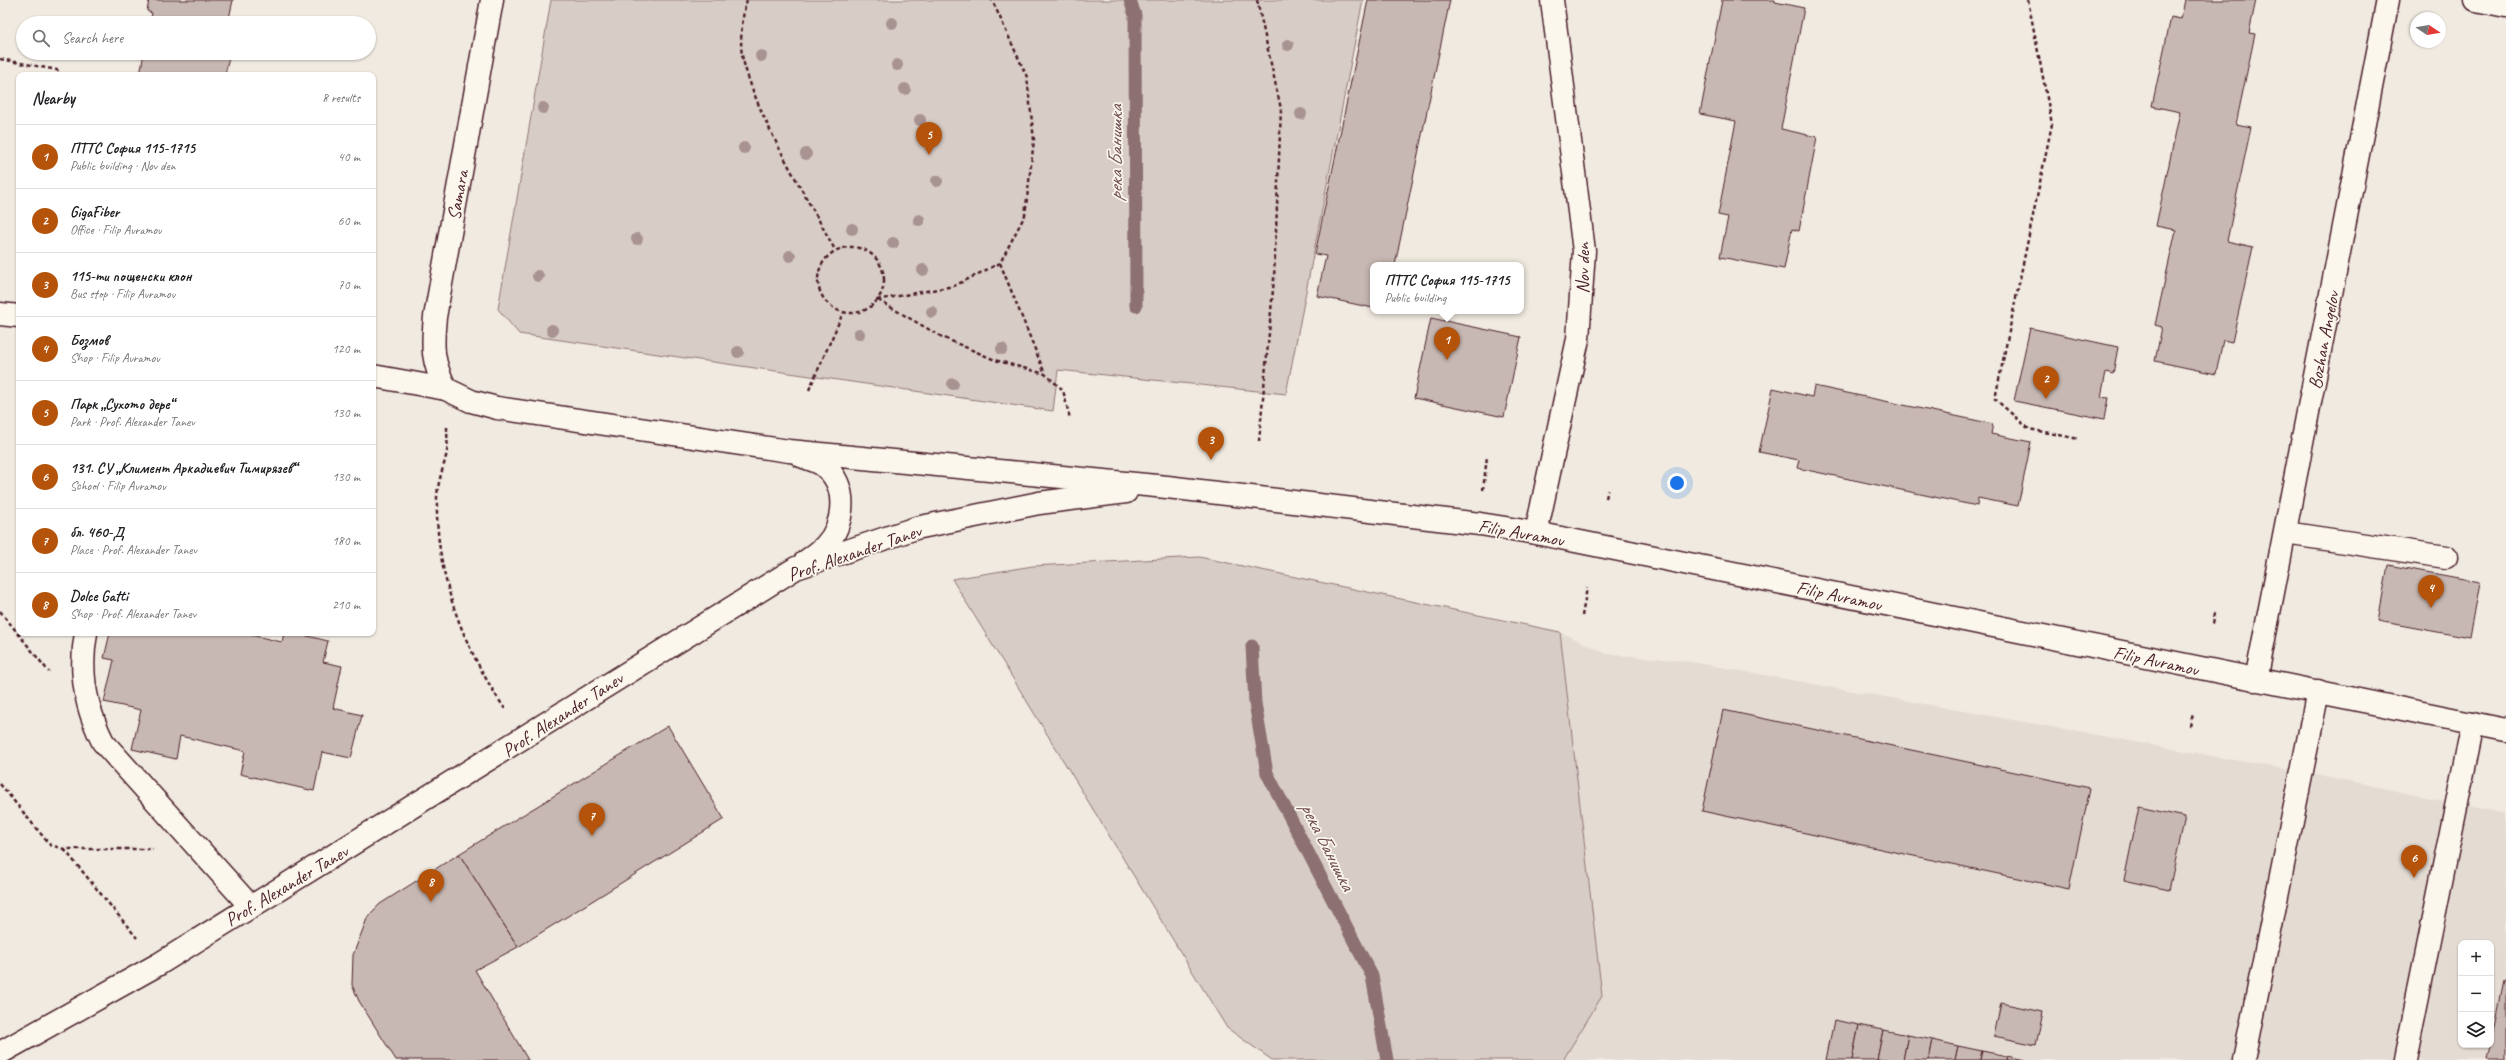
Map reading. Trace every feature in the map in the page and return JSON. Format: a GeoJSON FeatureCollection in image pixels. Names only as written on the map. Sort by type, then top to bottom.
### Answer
{"type":"FeatureCollection","features":[{"type":"Feature","properties":{"kind":"street","name":"Samara"},"geometry":{"type":"LineString","coordinates":[[446,389],[436,370],[432,346],[435,318],[492,0]]}},
{"type":"Feature","properties":{"kind":"street","name":"Nov den"},"geometry":{"type":"LineString","coordinates":[[1536,533],[1578,338],[1584,258],[1552,0]]}},
{"type":"Feature","properties":{"kind":"street","name":"Bozhan Angelov"},"geometry":{"type":"LineString","coordinates":[[2256,680],[2388,0]]}},
{"type":"Feature","properties":{"kind":"street"},"geometry":{"type":"LineString","coordinates":[[2476,0],[2506,6]]}},
{"type":"Feature","properties":{"kind":"street"},"geometry":{"type":"LineString","coordinates":[[0,314],[16,316]]}},
{"type":"Feature","properties":{"kind":"street"},"geometry":{"type":"LineString","coordinates":[[376,377],[446,389],[471,401],[497,408],[789,451],[1167,487]]}},
{"type":"Feature","properties":{"kind":"street"},"geometry":{"type":"LineString","coordinates":[[789,451],[824,466],[838,484],[843,506],[837,526],[826,546],[796,568]]}},
{"type":"Feature","properties":{"kind":"street","name":"Filip Avramov"},"geometry":{"type":"LineString","coordinates":[[1167,487],[1480,524],[1536,533],[2506,730]]}},
{"type":"Feature","properties":{"kind":"street","name":"Prof. Alexander Tanev"},"geometry":{"type":"LineString","coordinates":[[0,1053],[159,964],[525,739],[660,651],[796,568],[916,528],[1039,503],[1167,487]]}},
{"type":"Feature","properties":{"kind":"street"},"geometry":{"type":"LineString","coordinates":[[2285,533],[2446,557]]}},
{"type":"Feature","properties":{"kind":"street"},"geometry":{"type":"LineString","coordinates":[[86,636],[83,667],[85,690],[95,726],[103,742],[251,907]]}},
{"type":"Feature","properties":{"kind":"street"},"geometry":{"type":"LineString","coordinates":[[2244,1060],[2318,691]]}},
{"type":"Feature","properties":{"kind":"street"},"geometry":{"type":"LineString","coordinates":[[2405,1060],[2473,723]]}},
{"type":"Feature","properties":{"kind":"path"},"geometry":{"type":"LineString","coordinates":[[747,0],[743,11],[743,59],[764,117],[835,250]]}},
{"type":"Feature","properties":{"kind":"path"},"geometry":{"type":"LineString","coordinates":[[877,300],[954,286],[1000,263],[1026,215],[1034,140],[1027,77],[992,0]]}},
{"type":"Feature","properties":{"kind":"path"},"geometry":{"type":"LineString","coordinates":[[1257,0],[1281,109],[1274,279],[1259,441]]}},
{"type":"Feature","properties":{"kind":"path"},"geometry":{"type":"LineString","coordinates":[[2028,0],[2052,124],[1995,398],[2029,429],[2079,439]]}},
{"type":"Feature","properties":{"kind":"path"},"geometry":{"type":"LineString","coordinates":[[0,59],[57,70],[59,72]]}},
{"type":"Feature","properties":{"kind":"path"},"geometry":{"type":"LineString","coordinates":[[845,246],[856,246],[867,250],[876,257],[882,267],[884,279],[883,290],[877,300],[863,311],[844,313],[832,308],[818,290],[817,279],[819,268],[825,257],[835,250],[845,246]]}},
{"type":"Feature","properties":{"kind":"path"},"geometry":{"type":"LineString","coordinates":[[1000,263],[1045,374]]}},
{"type":"Feature","properties":{"kind":"path"},"geometry":{"type":"LineString","coordinates":[[877,300],[942,337],[995,360],[1045,374],[1063,390],[1070,419]]}},
{"type":"Feature","properties":{"kind":"path"},"geometry":{"type":"LineString","coordinates":[[809,390],[844,313]]}},
{"type":"Feature","properties":{"kind":"path"},"geometry":{"type":"LineString","coordinates":[[446,389],[447,451],[437,497],[438,540],[446,582],[476,661],[487,682],[525,739]]}},
{"type":"Feature","properties":{"kind":"path"},"geometry":{"type":"LineString","coordinates":[[1483,490],[1487,457]]}},
{"type":"Feature","properties":{"kind":"path"},"geometry":{"type":"LineString","coordinates":[[1606,498],[1608,490]]}},
{"type":"Feature","properties":{"kind":"path"},"geometry":{"type":"LineString","coordinates":[[1582,616],[1587,588]]}},
{"type":"Feature","properties":{"kind":"path"},"geometry":{"type":"LineString","coordinates":[[0,611],[16,630]]}},
{"type":"Feature","properties":{"kind":"path"},"geometry":{"type":"LineString","coordinates":[[2213,624],[2215,613]]}},
{"type":"Feature","properties":{"kind":"path"},"geometry":{"type":"LineString","coordinates":[[2190,726],[2193,714]]}},
{"type":"Feature","properties":{"kind":"path"},"geometry":{"type":"LineString","coordinates":[[0,784],[50,845],[64,849],[199,850]]}},
{"type":"Feature","properties":{"kind":"path"},"geometry":{"type":"LineString","coordinates":[[64,849],[159,964]]}},
{"type":"Feature","properties":{"kind":"shaded area"},"geometry":{"type":"Polygon","coordinates":[[[551,0],[1363,0],[1286,394],[1058,370],[1053,411],[519,334],[498,309],[551,0]]]}},
{"type":"Feature","properties":{"kind":"shaded area"},"geometry":{"type":"Polygon","coordinates":[[[1199,557],[1560,632],[1602,996],[1563,1060],[1272,1060],[1227,1028],[952,579],[1033,566],[1199,557]]]}},
{"type":"Feature","properties":{"kind":"shaded area"},"geometry":{"type":"Polygon","coordinates":[[[1560,632],[1607,654],[1686,661],[2340,779],[2506,814],[2506,1060],[1563,1060],[1602,996],[1560,632]]]}},
{"type":"Feature","properties":{"kind":"building"},"geometry":{"type":"Polygon","coordinates":[[[149,0],[233,0],[230,16],[151,16],[152,13],[147,11],[149,0]]]}},
{"type":"Feature","properties":{"kind":"building"},"geometry":{"type":"Polygon","coordinates":[[[1368,0],[1450,0],[1396,262],[1370,262],[1370,307],[1317,296],[1326,256],[1315,254],[1368,0]]]}},
{"type":"Feature","properties":{"kind":"building"},"geometry":{"type":"Polygon","coordinates":[[[1722,0],[1775,0],[1775,2],[1804,8],[1781,129],[1817,137],[1799,231],[1792,229],[1784,269],[1720,257],[1728,217],[1718,215],[1736,121],[1700,114],[1722,0]]]}},
{"type":"Feature","properties":{"kind":"building"},"geometry":{"type":"Polygon","coordinates":[[[2185,0],[2256,0],[2249,33],[2255,34],[2236,124],[2251,127],[2227,241],[2253,247],[2232,342],[2223,340],[2216,374],[2155,361],[2162,327],[2155,325],[2176,230],[2156,226],[2180,112],[2152,106],[2171,17],[2181,19],[2185,0]]]}},
{"type":"Feature","properties":{"kind":"building"},"geometry":{"type":"Polygon","coordinates":[[[143,60],[228,60],[226,72],[141,72],[143,60]]]}},
{"type":"Feature","properties":{"kind":"building"},"geometry":{"type":"Polygon","coordinates":[[[1431,318],[1521,337],[1504,417],[1414,398],[1431,318]]]}},
{"type":"Feature","properties":{"kind":"building"},"geometry":{"type":"Polygon","coordinates":[[[2030,328],[2118,347],[2113,374],[2106,372],[2101,397],[2108,398],[2104,419],[2014,401],[2030,328]]]}},
{"type":"Feature","properties":{"kind":"building"},"geometry":{"type":"Polygon","coordinates":[[[1814,386],[1993,424],[1991,434],[2031,442],[2018,506],[1978,498],[1977,506],[1797,468],[1799,460],[1759,452],[1773,388],[1812,397],[1814,386]]]}},
{"type":"Feature","properties":{"kind":"building"},"geometry":{"type":"Polygon","coordinates":[[[2388,565],[2480,582],[2470,638],[2378,621],[2388,565]]]}},
{"type":"Feature","properties":{"kind":"building"},"geometry":{"type":"Polygon","coordinates":[[[109,636],[255,636],[282,642],[283,636],[307,636],[328,641],[323,662],[342,666],[333,708],[362,715],[351,758],[322,752],[314,791],[240,774],[245,751],[180,736],[176,759],[132,749],[141,710],[104,702],[114,660],[104,658],[109,636]]]}},
{"type":"Feature","properties":{"kind":"building"},"geometry":{"type":"Polygon","coordinates":[[[1723,710],[2090,788],[2069,889],[1702,811],[1723,710]]]}},
{"type":"Feature","properties":{"kind":"building"},"geometry":{"type":"Polygon","coordinates":[[[668,726],[724,819],[518,947],[459,854],[668,726]]]}},
{"type":"Feature","properties":{"kind":"building"},"geometry":{"type":"Polygon","coordinates":[[[2139,807],[2185,817],[2169,890],[2124,880],[2139,807]]]}},
{"type":"Feature","properties":{"kind":"building"},"geometry":{"type":"Polygon","coordinates":[[[459,854],[518,947],[475,970],[528,1060],[396,1060],[359,1001],[352,985],[353,955],[368,916],[380,904],[459,854]]]}},
{"type":"Feature","properties":{"kind":"building"},"geometry":{"type":"Polygon","coordinates":[[[2503,982],[2506,983],[2506,1060],[2487,1060],[2489,1048],[2494,1048],[2494,1026],[2503,982]]]}},
{"type":"Feature","properties":{"kind":"building"},"geometry":{"type":"Polygon","coordinates":[[[2001,1003],[2043,1012],[2036,1045],[1994,1036],[2001,1003]]]}},
{"type":"Feature","properties":{"kind":"building"},"geometry":{"type":"Polygon","coordinates":[[[1834,1020],[1859,1025],[1852,1060],[1826,1060],[1834,1020]]]}},
{"type":"Feature","properties":{"kind":"building"},"geometry":{"type":"Polygon","coordinates":[[[1859,1025],[1883,1030],[1877,1060],[1852,1060],[1859,1025]]]}},
{"type":"Feature","properties":{"kind":"building"},"geometry":{"type":"Polygon","coordinates":[[[1883,1030],[1908,1035],[1903,1060],[1877,1060],[1883,1030]]]}},
{"type":"Feature","properties":{"kind":"building"},"geometry":{"type":"Polygon","coordinates":[[[1908,1035],[1933,1040],[1929,1060],[1903,1060],[1908,1035]]]}},
{"type":"Feature","properties":{"kind":"building"},"geometry":{"type":"Polygon","coordinates":[[[1933,1040],[1958,1046],[1955,1060],[1929,1060],[1933,1040]]]}},
{"type":"Feature","properties":{"kind":"building"},"geometry":{"type":"Polygon","coordinates":[[[1958,1046],[1982,1051],[1980,1060],[1955,1060],[1958,1046]]]}},
{"type":"Feature","properties":{"kind":"building"},"geometry":{"type":"Polygon","coordinates":[[[1982,1051],[2007,1056],[2006,1060],[1980,1060],[1982,1051]]]}},
{"type":"Feature","properties":{"kind":"building"},"geometry":{"type":"Polygon","coordinates":[[[2007,1056],[2025,1060],[2006,1060],[2007,1056]]]}},
{"type":"Feature","properties":{"kind":"waterway","name":"река Банишка"},"geometry":{"type":"LineString","coordinates":[[1130,0],[1135,15],[1136,306]]}},
{"type":"Feature","properties":{"kind":"waterway","name":"река Банишка"},"geometry":{"type":"LineString","coordinates":[[1252,646],[1255,703],[1267,773],[1372,976],[1387,1060]]}},
{"type":"Feature","properties":{"kind":"place","name":"Парк „Сухото дере“"},"geometry":{"type":"Point","coordinates":[929,155]}},
{"type":"Feature","properties":{"kind":"place","name":"ПТТС София 115-1715"},"geometry":{"type":"Point","coordinates":[1447,360]}},
{"type":"Feature","properties":{"kind":"place","name":"GigaFiber"},"geometry":{"type":"Point","coordinates":[2046,399]}},
{"type":"Feature","properties":{"kind":"place","name":"115-ти пощенски клон"},"geometry":{"type":"Point","coordinates":[1211,460]}},
{"type":"Feature","properties":{"kind":"place","name":"Бозмов"},"geometry":{"type":"Point","coordinates":[2431,608]}},
{"type":"Feature","properties":{"kind":"place","name":"бл. 460-Д"},"geometry":{"type":"Point","coordinates":[592,836]}},
{"type":"Feature","properties":{"kind":"place","name":"131. СУ „Климент Аркадиевич Тимирязев“"},"geometry":{"type":"Point","coordinates":[2414,878]}},
{"type":"Feature","properties":{"kind":"place","name":"Dolce Gatti"},"geometry":{"type":"Point","coordinates":[431,902]}}]}
